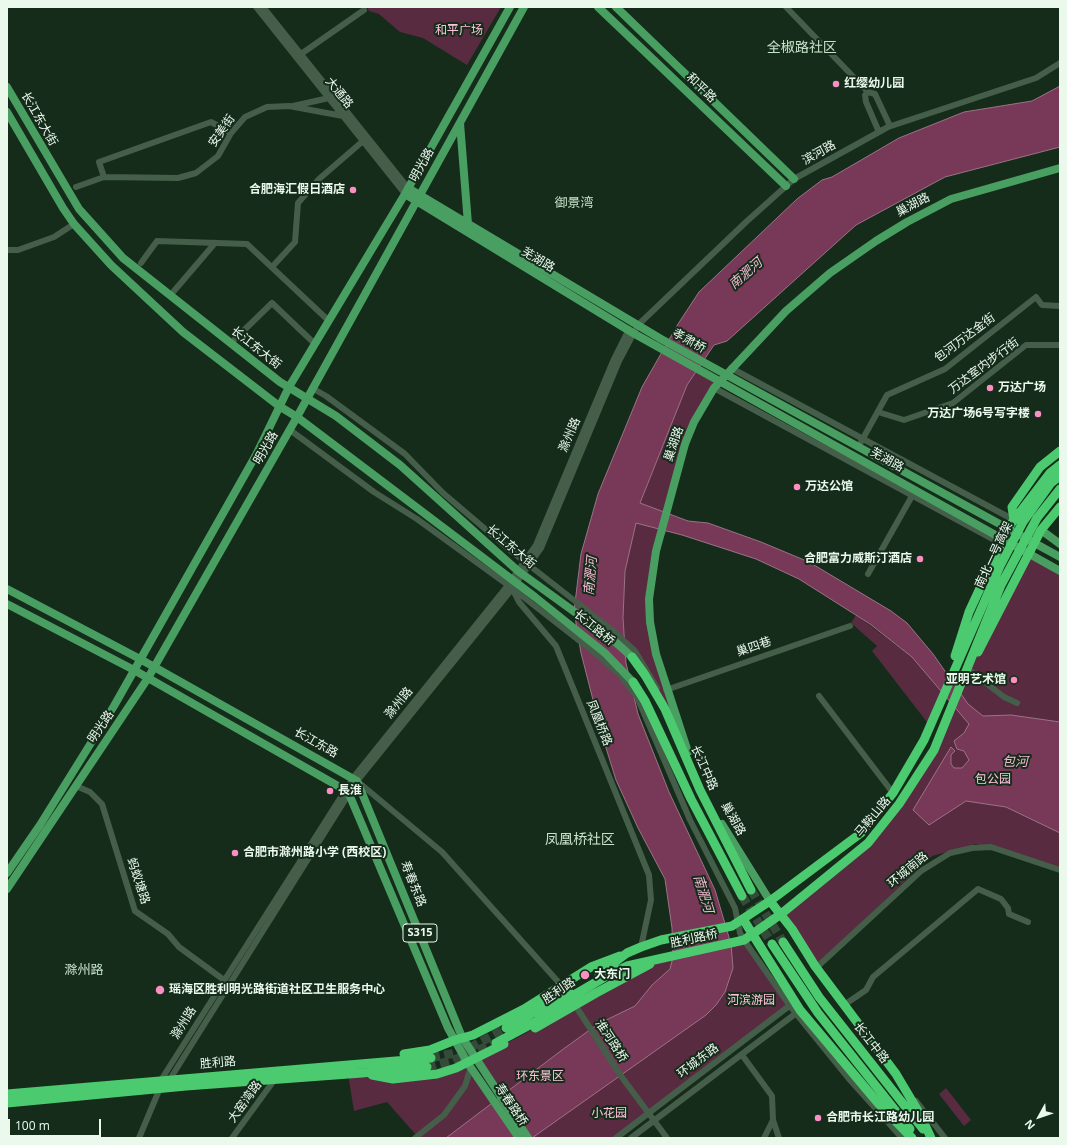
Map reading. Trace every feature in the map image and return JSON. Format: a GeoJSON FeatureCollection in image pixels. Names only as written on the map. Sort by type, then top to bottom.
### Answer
{"type":"FeatureCollection","features":[{"type":"Feature","properties":{"kind":"highway"},"geometry":{"type":"LineString","coordinates":[[1014,520],[1012,507],[1040,467],[1060,451]]}},
{"type":"Feature","properties":{"kind":"highway"},"geometry":{"type":"LineString","coordinates":[[1014,520],[1015,511],[1043,472],[1060,458]]}},
{"type":"Feature","properties":{"kind":"highway"},"geometry":{"type":"LineString","coordinates":[[952,675],[958,644],[969,612],[1001,541],[1008,528],[1050,473],[1060,465]]}},
{"type":"Feature","properties":{"kind":"highway","name":"南北一号高架"},"geometry":{"type":"LineString","coordinates":[[962,651],[981,613],[1000,566],[1023,522],[1051,483],[1060,476]]}},
{"type":"Feature","properties":{"kind":"highway","name":"南北一号高架"},"geometry":{"type":"LineString","coordinates":[[972,654],[1001,585],[1037,518],[1060,489]]}},
{"type":"Feature","properties":{"kind":"highway"},"geometry":{"type":"LineString","coordinates":[[962,679],[982,646],[1034,542],[1041,530],[1060,507]]}},
{"type":"Feature","properties":{"kind":"highway","name":"马鞍山路"},"geometry":{"type":"LineString","coordinates":[[738,922],[770,901],[861,833],[893,793],[924,740],[962,651]]}},
{"type":"Feature","properties":{"kind":"highway","name":"长江中路"},"geometry":{"type":"LineString","coordinates":[[634,654],[665,709],[700,790],[751,890]]}},
{"type":"Feature","properties":{"kind":"highway","name":"马鞍山路"},"geometry":{"type":"LineString","coordinates":[[731,944],[744,940],[781,914],[868,843],[899,804],[934,750],[972,654]]}},
{"type":"Feature","properties":{"kind":"highway","name":"长江中路"},"geometry":{"type":"LineString","coordinates":[[633,682],[645,701],[691,799],[742,896]]}},
{"type":"Feature","properties":{"kind":"highway"},"geometry":{"type":"LineString","coordinates":[[770,901],[781,914],[816,968],[896,1074],[921,1116],[931,1138]]}},
{"type":"Feature","properties":{"kind":"highway"},"geometry":{"type":"LineString","coordinates":[[738,922],[752,935],[798,1012],[878,1103],[912,1138]]}},
{"type":"Feature","properties":{"kind":"highway","name":"胜利路桥"},"geometry":{"type":"LineString","coordinates":[[661,940],[738,922]]}},
{"type":"Feature","properties":{"kind":"highway","name":"胜利路"},"geometry":{"type":"LineString","coordinates":[[506,1028],[590,980],[616,963],[627,953],[661,940]]}},
{"type":"Feature","properties":{"kind":"highway","name":"长江中路"},"geometry":{"type":"LineString","coordinates":[[782,942],[820,997],[931,1138]]}},
{"type":"Feature","properties":{"kind":"highway","name":"胜利路桥"},"geometry":{"type":"LineString","coordinates":[[662,958],[731,944]]}},
{"type":"Feature","properties":{"kind":"highway","name":"长江中路"},"geometry":{"type":"LineString","coordinates":[[772,944],[818,1013],[917,1138]]}},
{"type":"Feature","properties":{"kind":"highway"},"geometry":{"type":"LineString","coordinates":[[359,1063],[368,1057],[430,1050],[458,1038],[473,1035],[504,1020],[591,966],[627,953]]}},
{"type":"Feature","properties":{"kind":"highway"},"geometry":{"type":"LineString","coordinates":[[362,1073],[393,1079],[437,1074],[471,1062],[662,958]]}},
{"type":"Feature","properties":{"kind":"highway","name":"胜利路"},"geometry":{"type":"LineString","coordinates":[[496,1043],[537,1021],[569,998],[610,974],[627,966],[662,958]]}},
{"type":"Feature","properties":{"kind":"highway","name":"胜利路"},"geometry":{"type":"LineString","coordinates":[[7,1093],[26,1097],[359,1063],[431,1058]]}},
{"type":"Feature","properties":{"kind":"highway","name":"胜利路"},"geometry":{"type":"LineString","coordinates":[[164,1082],[275,1079],[427,1067]]}},
{"type":"Feature","properties":{"kind":"highway"},"geometry":{"type":"LineString","coordinates":[[7,1104],[26,1097]]}},
{"type":"Feature","properties":{"kind":"main road","name":"明光路"},"geometry":{"type":"LineString","coordinates":[[7,873],[40,825],[114,706],[252,462],[289,387],[406,191],[510,7]]}},
{"type":"Feature","properties":{"kind":"main road","name":"明光路"},"geometry":{"type":"LineString","coordinates":[[7,889],[148,678],[290,430],[524,7]]}},
{"type":"Feature","properties":{"kind":"main road","name":"和平路"},"geometry":{"type":"LineString","coordinates":[[598,7],[786,186]]}},
{"type":"Feature","properties":{"kind":"main road","name":"和平路"},"geometry":{"type":"LineString","coordinates":[[616,7],[794,179]]}},
{"type":"Feature","properties":{"kind":"main road","name":"长江东大街"},"geometry":{"type":"LineString","coordinates":[[7,87],[79,209],[123,258],[274,377],[336,416],[400,465],[520,573],[537,584]]}},
{"type":"Feature","properties":{"kind":"main road","name":"长江东大街"},"geometry":{"type":"LineString","coordinates":[[7,112],[63,208],[74,224],[111,265],[183,332],[279,406],[297,417],[532,599]]}},
{"type":"Feature","properties":{"kind":"main road"},"geometry":{"type":"LineString","coordinates":[[460,122],[468,224]]}},
{"type":"Feature","properties":{"kind":"main road","name":"巢湖路"},"geometry":{"type":"LineString","coordinates":[[770,901],[714,811],[693,767],[666,689],[656,654],[649,609],[655,558],[660,532],[685,444],[694,422],[719,381],[786,311],[830,273],[907,222],[951,199],[1060,168]]}},
{"type":"Feature","properties":{"kind":"main road","name":"芜湖路"},"geometry":{"type":"LineString","coordinates":[[406,191],[631,331],[660,343]]}},
{"type":"Feature","properties":{"kind":"main road","name":"芜湖路"},"geometry":{"type":"LineString","coordinates":[[418,198],[468,224],[638,325],[660,343]]}},
{"type":"Feature","properties":{"kind":"main road","name":"孝肃桥"},"geometry":{"type":"LineString","coordinates":[[660,343],[703,367]]}},
{"type":"Feature","properties":{"kind":"main road","name":"芜湖路"},"geometry":{"type":"LineString","coordinates":[[703,367],[725,374],[1060,557]]}},
{"type":"Feature","properties":{"kind":"main road","name":"芜湖路"},"geometry":{"type":"LineString","coordinates":[[703,367],[719,381],[1001,541],[1060,571]]}},
{"type":"Feature","properties":{"kind":"main road"},"geometry":{"type":"LineString","coordinates":[[1041,530],[1060,544]]}},
{"type":"Feature","properties":{"kind":"main road","name":"长江路桥"},"geometry":{"type":"LineString","coordinates":[[537,584],[634,654]]}},
{"type":"Feature","properties":{"kind":"main road","name":"长江东路"},"geometry":{"type":"LineString","coordinates":[[7,589],[140,659],[355,779]]}},
{"type":"Feature","properties":{"kind":"main road","name":"长江路桥"},"geometry":{"type":"LineString","coordinates":[[532,599],[605,652],[633,682]]}},
{"type":"Feature","properties":{"kind":"main road"},"geometry":{"type":"LineString","coordinates":[[7,604],[134,670],[347,792]]}},
{"type":"Feature","properties":{"kind":"main road","name":"寿春东路"},"geometry":{"type":"LineString","coordinates":[[355,779],[458,1038]]}},
{"type":"Feature","properties":{"kind":"main road","name":"寿春东路"},"geometry":{"type":"LineString","coordinates":[[347,792],[458,1038],[471,1062],[486,1083]]}},
{"type":"Feature","properties":{"kind":"main road","name":"寿春路桥"},"geometry":{"type":"LineString","coordinates":[[486,1083],[519,1138]]}},
{"type":"Feature","properties":{"kind":"main road","name":"寿春路桥"},"geometry":{"type":"LineString","coordinates":[[486,1083],[528,1138]]}},
{"type":"Feature","properties":{"kind":"street","name":"大通路"},"geometry":{"type":"LineString","coordinates":[[256,7],[363,141],[406,191]]}},
{"type":"Feature","properties":{"kind":"street","name":"大通路"},"geometry":{"type":"LineString","coordinates":[[263,7],[406,191]]}},
{"type":"Feature","properties":{"kind":"street"},"geometry":{"type":"LineString","coordinates":[[301,54],[361,12],[354,7]]}},
{"type":"Feature","properties":{"kind":"street"},"geometry":{"type":"LineString","coordinates":[[786,7],[868,92],[875,94],[890,126]]}},
{"type":"Feature","properties":{"kind":"street","name":"滨河路"},"geometry":{"type":"LineString","coordinates":[[631,331],[746,222],[794,179],[890,126],[1036,78],[1060,63]]}},
{"type":"Feature","properties":{"kind":"street"},"geometry":{"type":"LineString","coordinates":[[868,92],[865,95],[866,102],[879,132]]}},
{"type":"Feature","properties":{"kind":"street"},"geometry":{"type":"LineString","coordinates":[[289,106],[329,98]]}},
{"type":"Feature","properties":{"kind":"street","name":"安美街"},"geometry":{"type":"LineString","coordinates":[[76,187],[104,177],[178,178],[196,173],[218,156],[231,134],[245,117],[267,107],[289,106],[343,116]]}},
{"type":"Feature","properties":{"kind":"street"},"geometry":{"type":"LineString","coordinates":[[104,177],[98,162],[211,122],[231,134]]}},
{"type":"Feature","properties":{"kind":"street"},"geometry":{"type":"LineString","coordinates":[[272,267],[295,242],[298,202],[319,179],[363,141]]}},
{"type":"Feature","properties":{"kind":"street"},"geometry":{"type":"LineString","coordinates":[[7,250],[18,250],[54,237],[74,224]]}},
{"type":"Feature","properties":{"kind":"street"},"geometry":{"type":"LineString","coordinates":[[141,263],[157,241],[247,244],[329,321]]}},
{"type":"Feature","properties":{"kind":"street"},"geometry":{"type":"LineString","coordinates":[[174,291],[215,243]]}},
{"type":"Feature","properties":{"kind":"street","name":"包河万达金街"},"geometry":{"type":"LineString","coordinates":[[859,447],[887,395],[944,369],[1036,297],[1042,305],[1060,306]]}},
{"type":"Feature","properties":{"kind":"street"},"geometry":{"type":"LineString","coordinates":[[235,339],[272,303],[315,344]]}},
{"type":"Feature","properties":{"kind":"street","name":"滁州路"},"geometry":{"type":"LineString","coordinates":[[164,1082],[355,779],[527,564],[614,359],[631,331]]}},
{"type":"Feature","properties":{"kind":"street","name":"万达室内步行街"},"geometry":{"type":"LineString","coordinates":[[878,412],[904,420],[953,403],[1026,346],[1060,345]]}},
{"type":"Feature","properties":{"kind":"street"},"geometry":{"type":"LineString","coordinates":[[731,368],[1014,520]]}},
{"type":"Feature","properties":{"kind":"street"},"geometry":{"type":"LineString","coordinates":[[312,388],[326,396],[405,454],[443,493],[543,577],[612,630],[648,671],[672,717],[678,725]]}},
{"type":"Feature","properties":{"kind":"street"},"geometry":{"type":"LineString","coordinates":[[714,388],[912,496],[1001,541]]}},
{"type":"Feature","properties":{"kind":"street"},"geometry":{"type":"LineString","coordinates":[[290,430],[374,492],[417,519],[512,584]]}},
{"type":"Feature","properties":{"kind":"street"},"geometry":{"type":"LineString","coordinates":[[868,574],[912,496]]}},
{"type":"Feature","properties":{"kind":"street","name":"凤凰桥路"},"geometry":{"type":"LineString","coordinates":[[512,584],[519,602],[556,646],[649,875],[651,900],[640,947]]}},
{"type":"Feature","properties":{"kind":"street"},"geometry":{"type":"LineString","coordinates":[[532,599],[619,674],[637,697],[690,820],[735,908],[744,940],[792,1004]]}},
{"type":"Feature","properties":{"kind":"street","name":"巢四巷"},"geometry":{"type":"LineString","coordinates":[[666,689],[850,626]]}},
{"type":"Feature","properties":{"kind":"street"},"geometry":{"type":"LineString","coordinates":[[968,669],[1004,697],[1017,703]]}},
{"type":"Feature","properties":{"kind":"street"},"geometry":{"type":"LineString","coordinates":[[666,689],[672,717],[684,754]]}},
{"type":"Feature","properties":{"kind":"street"},"geometry":{"type":"LineString","coordinates":[[819,696],[893,793]]}},
{"type":"Feature","properties":{"kind":"street","name":"长江东路"},"geometry":{"type":"LineString","coordinates":[[355,779],[442,852],[561,985]]}},
{"type":"Feature","properties":{"kind":"street","name":"蚂蚁塘路"},"geometry":{"type":"LineString","coordinates":[[76,786],[90,792],[102,804],[135,911],[168,934],[179,947],[224,980]]}},
{"type":"Feature","properties":{"kind":"street","name":"滁州路"},"geometry":{"type":"LineString","coordinates":[[164,1082],[224,980],[347,792]]}},
{"type":"Feature","properties":{"kind":"street","name":"环城南路"},"geometry":{"type":"LineString","coordinates":[[816,968],[921,871],[950,853],[972,848],[991,847],[1060,870]]}},
{"type":"Feature","properties":{"kind":"street"},"geometry":{"type":"LineString","coordinates":[[844,1005],[866,990],[874,976],[978,889],[1001,899],[1008,908],[1009,914],[1028,922]]}},
{"type":"Feature","properties":{"kind":"street","name":"环城东路"},"geometry":{"type":"LineString","coordinates":[[616,1138],[792,1004]]}},
{"type":"Feature","properties":{"kind":"street","name":"淮河路桥"},"geometry":{"type":"LineString","coordinates":[[575,1005],[621,1076],[666,1138]]}},
{"type":"Feature","properties":{"kind":"street"},"geometry":{"type":"LineString","coordinates":[[798,1012],[860,1092],[898,1137]]}},
{"type":"Feature","properties":{"kind":"street","name":"环城东路"},"geometry":{"type":"LineString","coordinates":[[631,1138],[798,1012]]}},
{"type":"Feature","properties":{"kind":"street"},"geometry":{"type":"LineString","coordinates":[[742,1055],[772,1096],[773,1120],[780,1138]]}},
{"type":"Feature","properties":{"kind":"street"},"geometry":{"type":"LineString","coordinates":[[415,1138],[444,1115],[465,1086],[471,1062]]}},
{"type":"Feature","properties":{"kind":"street"},"geometry":{"type":"LineString","coordinates":[[896,1074],[945,1138]]}},
{"type":"Feature","properties":{"kind":"street","name":"大窑湾路"},"geometry":{"type":"LineString","coordinates":[[232,1138],[275,1079]]}},
{"type":"Feature","properties":{"kind":"street"},"geometry":{"type":"LineString","coordinates":[[139,1138],[164,1082]]}},
{"type":"Feature","properties":{"kind":"street"},"geometry":{"type":"LineString","coordinates":[[764,1138],[773,1120]]}},
{"type":"Feature","properties":{"kind":"green space","name":"和平广场"},"geometry":{"type":"Polygon","coordinates":[[[367,7],[501,7],[467,65],[423,38],[400,32],[379,14],[369,11],[367,7]]]}},
{"type":"Feature","properties":{"kind":"green space"},"geometry":{"type":"Polygon","coordinates":[[[698,369],[719,381],[695,422],[670,496],[667,531],[656,551],[649,599],[672,717],[625,641],[623,618],[625,571],[640,503],[687,385],[698,369]]]}},
{"type":"Feature","properties":{"kind":"green space","name":"包公园"},"geometry":{"type":"Polygon","coordinates":[[[1029,554],[1060,571],[1060,869],[976,844],[932,856],[815,966],[781,914],[868,843],[934,750],[962,679],[1029,554]]]}},
{"type":"Feature","properties":{"kind":"green space"},"geometry":{"type":"Polygon","coordinates":[[[856,615],[912,657],[944,694],[930,726],[872,651],[877,646],[851,623],[856,615]]]}},
{"type":"Feature","properties":{"kind":"green space","name":"环东景区"},"geometry":{"type":"Polygon","coordinates":[[[744,940],[790,1006],[616,1138],[527,1138],[474,1058],[515,1039],[662,958],[744,940]]]}},
{"type":"Feature","properties":{"kind":"green space"},"geometry":{"type":"Polygon","coordinates":[[[467,1062],[519,1138],[415,1138],[417,1136],[387,1102],[354,1111],[348,1074],[437,1074],[467,1062]]]}},
{"type":"Feature","properties":{"kind":"green space"},"geometry":{"type":"Polygon","coordinates":[[[946,1088],[971,1120],[964,1126],[939,1094],[946,1088]]]}},
{"type":"Feature","properties":{"kind":"water"},"geometry":{"type":"Polygon","coordinates":[[[1060,86],[1060,147],[945,177],[856,225],[727,341],[714,345],[687,385],[640,503],[688,521],[708,523],[761,542],[809,562],[891,611],[907,623],[933,654],[968,704],[983,716],[1011,715],[1060,722],[1060,833],[1006,807],[966,801],[929,825],[913,810],[951,747],[955,751],[951,755],[951,764],[954,768],[962,768],[969,760],[964,751],[957,749],[954,741],[964,733],[969,724],[912,657],[870,624],[799,579],[756,559],[682,535],[636,523],[625,571],[623,618],[626,663],[638,714],[669,792],[715,890],[731,944],[733,968],[725,992],[716,1005],[706,1015],[532,1138],[446,1138],[598,1024],[635,1006],[652,985],[670,969],[673,957],[672,928],[665,879],[638,828],[616,780],[602,735],[581,653],[574,611],[581,554],[598,494],[642,387],[678,324],[699,292],[797,199],[822,180],[832,177],[899,138],[964,112],[1032,101],[1060,86]]]}},
{"type":"Feature","properties":{"kind":"tunnel"},"geometry":{"type":"LineString","coordinates":[[751,890],[783,942]]}},
{"type":"Feature","properties":{"kind":"tunnel"},"geometry":{"type":"LineString","coordinates":[[742,896],[772,944]]}},
{"type":"Feature","properties":{"kind":"tunnel"},"geometry":{"type":"LineString","coordinates":[[431,1058],[464,1051],[506,1028]]}},
{"type":"Feature","properties":{"kind":"tunnel"},"geometry":{"type":"LineString","coordinates":[[427,1067],[451,1061],[496,1043]]}},
{"type":"Feature","properties":{"kind":"place","name":"红缨幼儿园"},"geometry":{"type":"Point","coordinates":[836,84]}},
{"type":"Feature","properties":{"kind":"place","name":"合肥海汇假日酒店"},"geometry":{"type":"Point","coordinates":[353,190]}},
{"type":"Feature","properties":{"kind":"place","name":"万达广场"},"geometry":{"type":"Point","coordinates":[990,388]}},
{"type":"Feature","properties":{"kind":"place","name":"万达广场6号写字楼"},"geometry":{"type":"Point","coordinates":[1038,414]}},
{"type":"Feature","properties":{"kind":"place","name":"万达公馆"},"geometry":{"type":"Point","coordinates":[797,487]}},
{"type":"Feature","properties":{"kind":"place","name":"合肥富力威斯汀酒店"},"geometry":{"type":"Point","coordinates":[920,559]}},
{"type":"Feature","properties":{"kind":"place","name":"亚明艺术馆"},"geometry":{"type":"Point","coordinates":[1014,680]}},
{"type":"Feature","properties":{"kind":"place","name":"長淮"},"geometry":{"type":"Point","coordinates":[330,791]}},
{"type":"Feature","properties":{"kind":"place","name":"合肥市滁州路小学 (西校区)"},"geometry":{"type":"Point","coordinates":[235,853]}},
{"type":"Feature","properties":{"kind":"place","name":"大东门"},"geometry":{"type":"Point","coordinates":[585,975]}},
{"type":"Feature","properties":{"kind":"place","name":"瑶海区胜利明光路街道社区卫生服务中心"},"geometry":{"type":"Point","coordinates":[160,990]}},
{"type":"Feature","properties":{"kind":"place","name":"合肥市长江路幼儿园"},"geometry":{"type":"Point","coordinates":[818,1118]}},
{"type":"Feature","properties":{"kind":"district","name":"全椒路社区"},"geometry":{"type":"Point","coordinates":[802,48]}},
{"type":"Feature","properties":{"kind":"district","name":"御景湾"},"geometry":{"type":"Point","coordinates":[574,203]}},
{"type":"Feature","properties":{"kind":"district","name":"凤凰桥社区"},"geometry":{"type":"Point","coordinates":[580,840]}},
{"type":"Feature","properties":{"kind":"district","name":"滁州路"},"geometry":{"type":"Point","coordinates":[84,970]}},
{"type":"Feature","properties":{"kind":"water label","name":"南淝河"},"geometry":{"type":"Point","coordinates":[746,274]}},
{"type":"Feature","properties":{"kind":"water label","name":"南淝河"},"geometry":{"type":"Point","coordinates":[591,576]}},
{"type":"Feature","properties":{"kind":"water label","name":"包河"},"geometry":{"type":"Point","coordinates":[1015,762]}},
{"type":"Feature","properties":{"kind":"water label","name":"南淝河"},"geometry":{"type":"Point","coordinates":[703,894]}},
{"type":"Feature","properties":{"kind":"park label","name":"河滨游园"},"geometry":{"type":"Point","coordinates":[751,1001]}},
{"type":"Feature","properties":{"kind":"park label","name":"小花园"},"geometry":{"type":"Point","coordinates":[609,1114]}}]}
